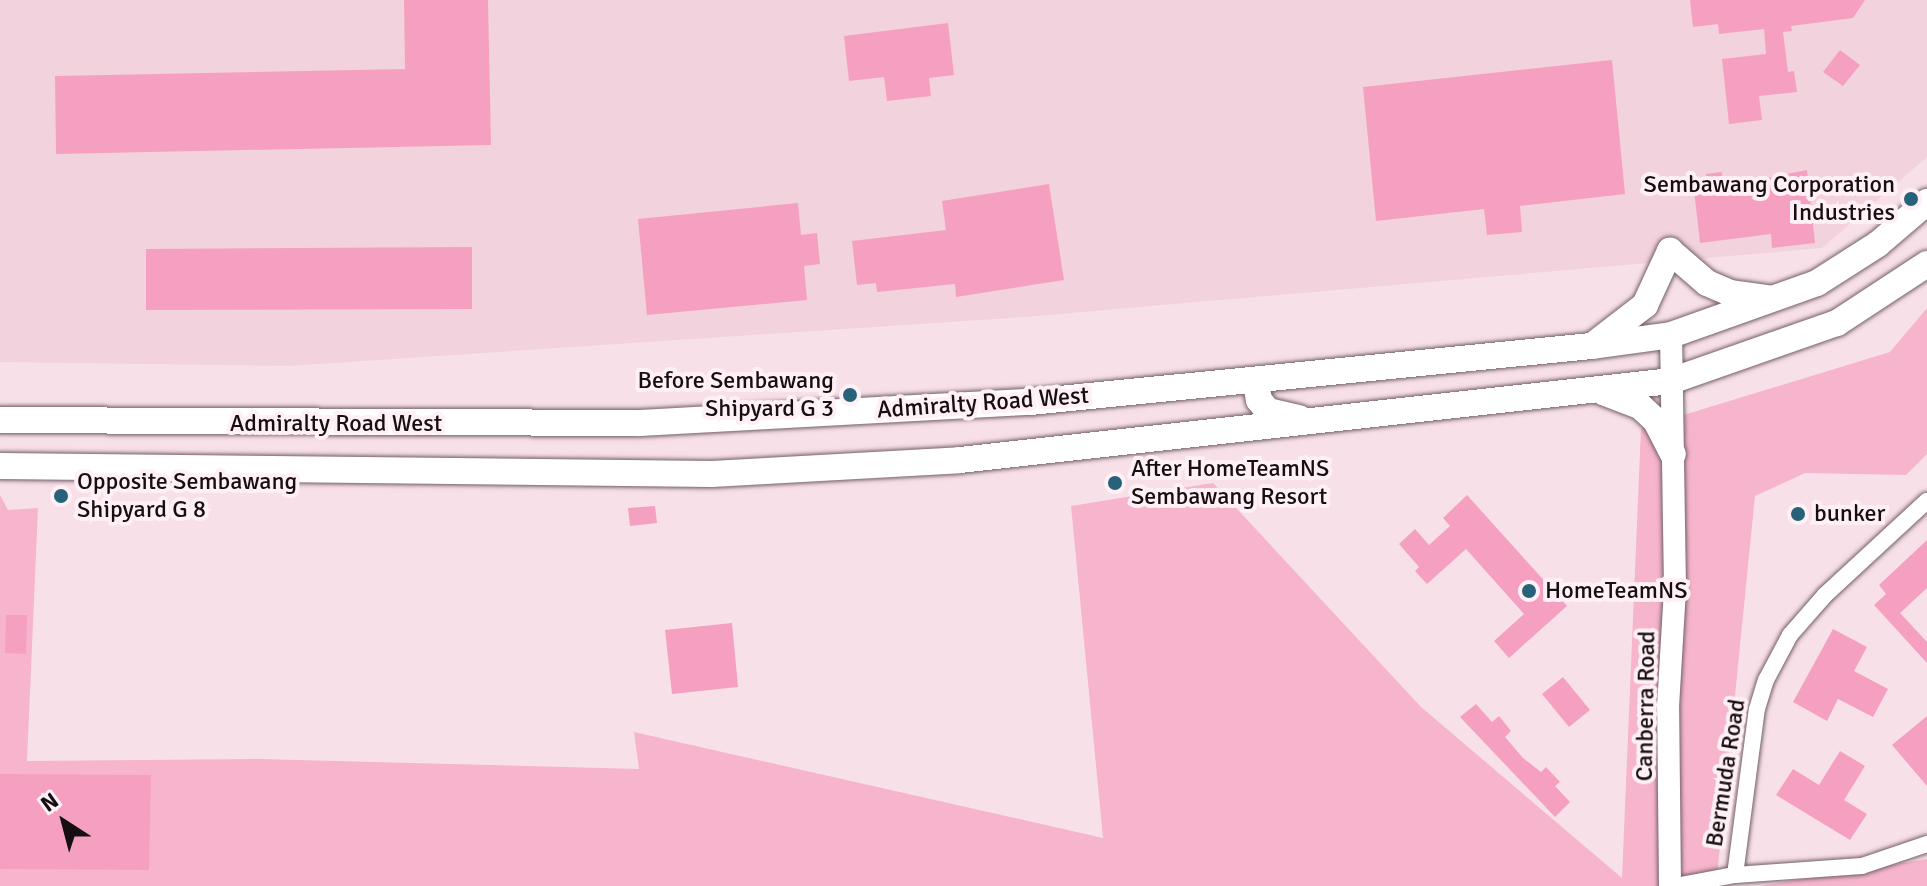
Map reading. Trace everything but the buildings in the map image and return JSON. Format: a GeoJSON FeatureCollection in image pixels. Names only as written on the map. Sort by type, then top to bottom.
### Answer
{"type":"FeatureCollection","features":[{"type":"Feature","properties":{"kind":"main road","name":"Admiralty Road West"},"geometry":{"type":"LineString","coordinates":[[0,420],[565,425],[1030,402],[1256,382],[1591,346],[1671,335],[1829,276],[1878,244],[1927,202]]}},
{"type":"Feature","properties":{"kind":"main road"},"geometry":{"type":"LineString","coordinates":[[1591,346],[1645,305],[1670,251],[1707,283],[1731,293],[1775,298]]}},
{"type":"Feature","properties":{"kind":"main road","name":"Admiralty Road West"},"geometry":{"type":"LineString","coordinates":[[0,466],[737,473],[960,460],[1671,381],[1837,323],[1927,264]]}},
{"type":"Feature","properties":{"kind":"main road","name":"Canberra Road"},"geometry":{"type":"LineString","coordinates":[[1671,335],[1672,886]]}},
{"type":"Feature","properties":{"kind":"main road"},"geometry":{"type":"LineString","coordinates":[[1256,382],[1259,400],[1268,411],[1325,420]]}},
{"type":"Feature","properties":{"kind":"main road"},"geometry":{"type":"LineString","coordinates":[[1595,390],[1640,406],[1656,421],[1673,454]]}},
{"type":"Feature","properties":{"kind":"street","name":"Bermuda Road"},"geometry":{"type":"LineString","coordinates":[[1735,875],[1757,709],[1766,680],[1790,635],[1825,595],[1927,501]]}},
{"type":"Feature","properties":{"kind":"street"},"geometry":{"type":"LineString","coordinates":[[1672,886],[1735,875],[1862,866],[1927,844]]}},
{"type":"Feature","properties":{"kind":"shaded area"},"geometry":{"type":"Polygon","coordinates":[[[0,0],[1927,0],[1927,157],[1822,248],[1025,317],[288,366],[0,362],[0,0]]]}},
{"type":"Feature","properties":{"kind":"shaded area"},"geometry":{"type":"Polygon","coordinates":[[[1927,308],[1927,454],[1906,475],[1805,473],[1755,496],[1716,886],[0,886],[0,495],[8,510],[38,508],[27,761],[260,759],[639,769],[634,732],[1103,838],[1071,506],[1213,483],[1421,707],[1622,878],[1641,428],[1890,352],[1927,308]]]}},
{"type":"Feature","properties":{"kind":"shaded area"},"geometry":{"type":"Polygon","coordinates":[[[1927,859],[1927,886],[1760,886],[1927,859]]]}},
{"type":"Feature","properties":{"kind":"place","name":"Sembawang Corporation Industries"},"geometry":{"type":"Point","coordinates":[1911,199]}},
{"type":"Feature","properties":{"kind":"place","name":"Before Sembawang Shipyard G 3"},"geometry":{"type":"Point","coordinates":[850,395]}},
{"type":"Feature","properties":{"kind":"place","name":"After HomeTeamNS Sembawang Resort"},"geometry":{"type":"Point","coordinates":[1115,483]}},
{"type":"Feature","properties":{"kind":"place","name":"Opposite Sembawang Shipyard G 8"},"geometry":{"type":"Point","coordinates":[61,496]}},
{"type":"Feature","properties":{"kind":"place","name":"bunker"},"geometry":{"type":"Point","coordinates":[1798,514]}},
{"type":"Feature","properties":{"kind":"place","name":"HomeTeamNS"},"geometry":{"type":"Point","coordinates":[1529,591]}}]}
